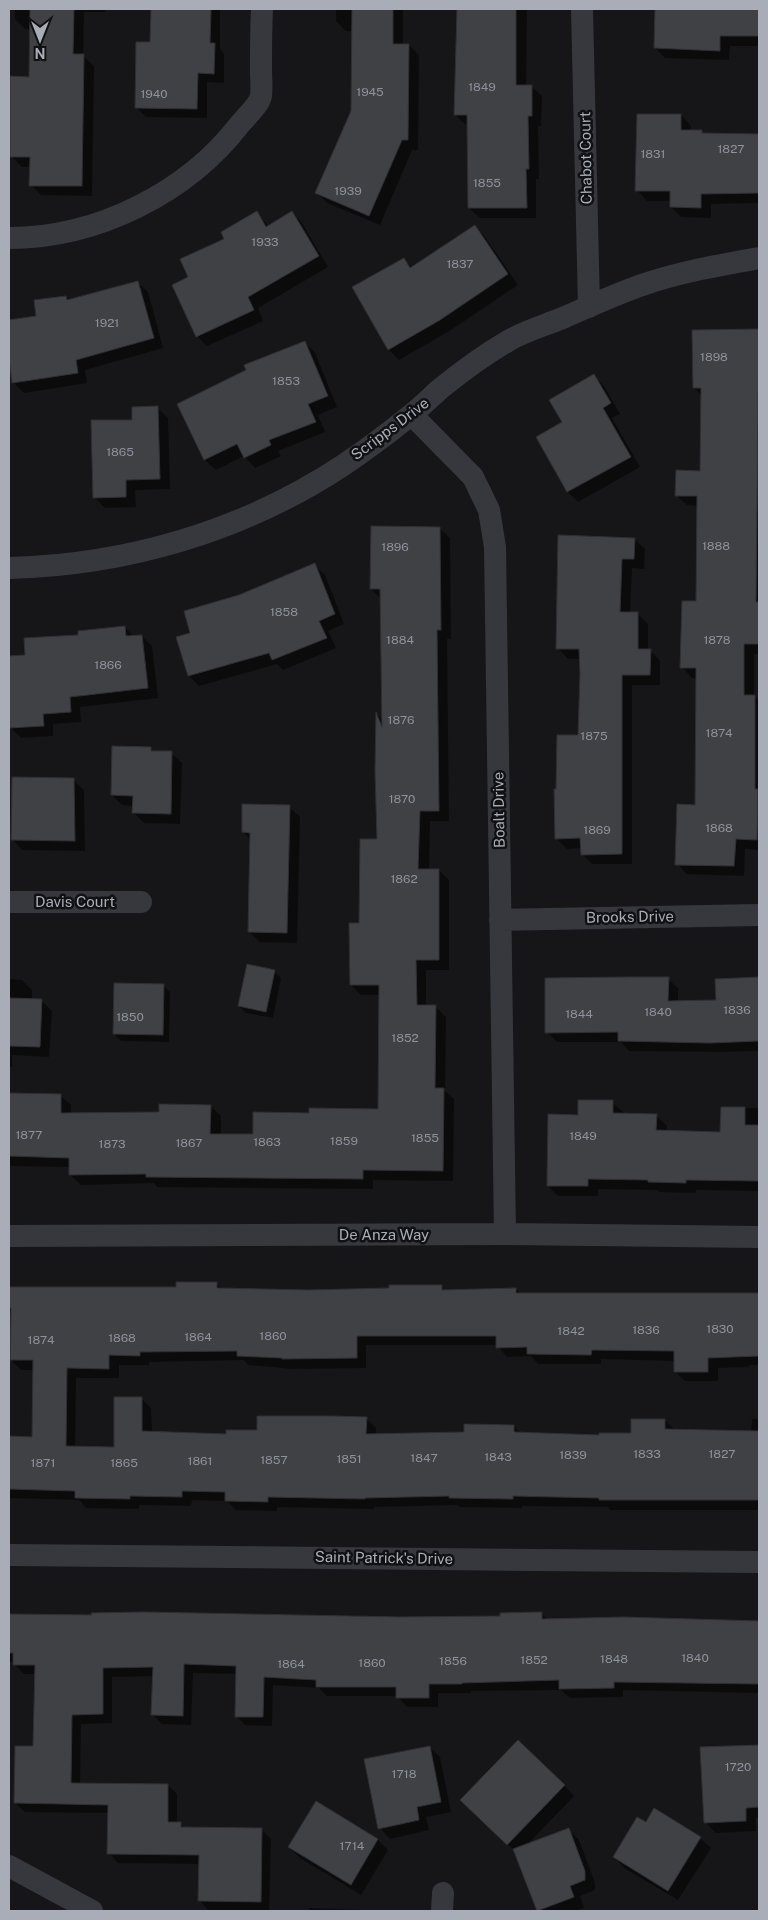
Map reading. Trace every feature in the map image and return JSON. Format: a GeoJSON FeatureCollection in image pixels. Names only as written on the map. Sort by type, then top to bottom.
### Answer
{"type":"FeatureCollection","features":[{"type":"Feature","properties":{"kind":"street"},"geometry":{"type":"LineString","coordinates":[[9,238],[24,238],[77,229],[118,216],[157,196],[193,172],[229,139],[260,98],[262,9]]}},
{"type":"Feature","properties":{"kind":"street","name":"Chabot Court"},"geometry":{"type":"LineString","coordinates":[[582,9],[589,307]]}},
{"type":"Feature","properties":{"kind":"street","name":"Scripps Drive"},"geometry":{"type":"LineString","coordinates":[[9,568],[83,563],[140,553],[189,539],[245,518],[297,492],[342,466],[412,415],[440,389],[474,363],[510,340],[642,285],[698,270],[759,258]]}},
{"type":"Feature","properties":{"kind":"street","name":"Boalt Drive"},"geometry":{"type":"LineString","coordinates":[[412,415],[473,477],[489,510],[495,547],[506,1234]]}},
{"type":"Feature","properties":{"kind":"street","name":"Davis Court"},"geometry":{"type":"LineString","coordinates":[[9,902],[141,902]]}},
{"type":"Feature","properties":{"kind":"street","name":"Brooks Drive"},"geometry":{"type":"LineString","coordinates":[[500,920],[759,915]]}},
{"type":"Feature","properties":{"kind":"street","name":"De Anza Way"},"geometry":{"type":"LineString","coordinates":[[9,1236],[506,1234],[759,1237]]}},
{"type":"Feature","properties":{"kind":"street","name":"Saint Patrick's Drive"},"geometry":{"type":"LineString","coordinates":[[9,1555],[759,1562]]}},
{"type":"Feature","properties":{"kind":"street"},"geometry":{"type":"LineString","coordinates":[[9,1866],[92,1911]]}},
{"type":"Feature","properties":{"kind":"building"},"geometry":{"type":"Polygon","coordinates":[[[30,9],[74,9],[73,54],[84,54],[82,186],[29,186],[30,157],[10,157],[10,76],[29,77],[30,9]]]}},
{"type":"Feature","properties":{"kind":"building"},"geometry":{"type":"Polygon","coordinates":[[[151,9],[211,9],[210,43],[215,43],[214,74],[198,73],[197,109],[135,108],[136,42],[150,42],[151,9]]]}},
{"type":"Feature","properties":{"kind":"building"},"geometry":{"type":"Polygon","coordinates":[[[352,9],[393,9],[393,44],[409,44],[408,140],[402,140],[369,216],[315,193],[351,111],[352,9]]]}},
{"type":"Feature","properties":{"kind":"building"},"geometry":{"type":"Polygon","coordinates":[[[457,9],[516,9],[516,85],[532,85],[532,116],[528,116],[529,169],[526,169],[527,208],[468,208],[467,115],[454,115],[457,9]]]}},
{"type":"Feature","properties":{"kind":"building"},"geometry":{"type":"Polygon","coordinates":[[[655,9],[759,9],[759,36],[720,36],[720,51],[654,48],[655,9]]]}},
{"type":"Feature","properties":{"kind":"building"},"geometry":{"type":"Polygon","coordinates":[[[637,114],[681,114],[681,130],[702,130],[702,133],[759,134],[759,193],[701,194],[701,208],[670,207],[670,191],[635,191],[637,114]]]}},
{"type":"Feature","properties":{"kind":"building"},"geometry":{"type":"Polygon","coordinates":[[[257,211],[266,227],[292,211],[319,256],[248,297],[254,310],[196,337],[172,285],[188,277],[180,259],[224,239],[221,232],[257,211]]]}},
{"type":"Feature","properties":{"kind":"building"},"geometry":{"type":"Polygon","coordinates":[[[475,225],[508,274],[440,320],[388,350],[352,287],[404,258],[410,268],[475,225]]]}},
{"type":"Feature","properties":{"kind":"building"},"geometry":{"type":"Polygon","coordinates":[[[138,281],[154,338],[76,360],[78,373],[12,383],[9,359],[9,320],[36,316],[34,300],[66,296],[67,300],[138,281]]]}},
{"type":"Feature","properties":{"kind":"building"},"geometry":{"type":"Polygon","coordinates":[[[759,329],[756,602],[759,602],[759,644],[744,644],[744,695],[755,695],[755,789],[758,789],[757,840],[736,839],[734,866],[675,865],[677,804],[695,805],[696,668],[680,668],[682,601],[696,601],[697,496],[675,496],[676,470],[700,471],[701,388],[693,388],[692,330],[759,329]]]}},
{"type":"Feature","properties":{"kind":"building"},"geometry":{"type":"Polygon","coordinates":[[[305,341],[328,396],[308,404],[316,422],[269,440],[271,445],[244,458],[237,444],[204,460],[177,404],[246,370],[244,365],[305,341]]]}},
{"type":"Feature","properties":{"kind":"building"},"geometry":{"type":"Polygon","coordinates":[[[594,374],[611,403],[603,408],[631,457],[567,492],[536,437],[562,422],[549,400],[594,374]]]}},
{"type":"Feature","properties":{"kind":"building"},"geometry":{"type":"Polygon","coordinates":[[[158,406],[160,479],[126,480],[126,497],[93,498],[91,420],[132,420],[132,407],[158,406]]]}},
{"type":"Feature","properties":{"kind":"building"},"geometry":{"type":"Polygon","coordinates":[[[371,526],[440,527],[441,630],[437,630],[439,811],[420,811],[418,869],[439,869],[439,960],[416,960],[417,1005],[436,1005],[435,1088],[444,1088],[443,1171],[363,1170],[363,1179],[146,1177],[146,1174],[69,1175],[69,1158],[9,1156],[9,1093],[61,1094],[61,1113],[159,1112],[159,1104],[211,1105],[210,1134],[253,1134],[253,1112],[309,1113],[309,1108],[378,1109],[379,985],[350,985],[349,923],[359,923],[360,839],[377,839],[376,712],[382,727],[380,589],[370,589],[371,526]]]}},
{"type":"Feature","properties":{"kind":"building"},"geometry":{"type":"Polygon","coordinates":[[[558,535],[635,538],[634,559],[622,559],[620,612],[638,612],[638,649],[651,649],[650,675],[622,675],[622,854],[581,855],[580,838],[555,839],[554,789],[556,789],[557,735],[578,735],[580,674],[579,649],[556,649],[558,535]]]}},
{"type":"Feature","properties":{"kind":"building"},"geometry":{"type":"Polygon","coordinates":[[[315,563],[335,614],[319,621],[327,638],[272,660],[269,653],[188,676],[176,637],[190,633],[184,611],[239,595],[315,563]]]}},
{"type":"Feature","properties":{"kind":"building"},"geometry":{"type":"Polygon","coordinates":[[[125,626],[126,636],[142,635],[148,688],[70,697],[71,712],[43,714],[44,726],[9,728],[9,656],[25,655],[24,638],[78,635],[78,631],[125,626]]]}},
{"type":"Feature","properties":{"kind":"building"},"geometry":{"type":"Polygon","coordinates":[[[112,746],[151,747],[151,751],[172,751],[171,814],[132,813],[133,796],[111,795],[112,746]]]}},
{"type":"Feature","properties":{"kind":"building"},"geometry":{"type":"Polygon","coordinates":[[[12,777],[74,778],[75,841],[11,840],[12,777]]]}},
{"type":"Feature","properties":{"kind":"building"},"geometry":{"type":"Polygon","coordinates":[[[242,804],[290,805],[287,933],[248,932],[250,833],[242,832],[242,804]]]}},
{"type":"Feature","properties":{"kind":"building"},"geometry":{"type":"Polygon","coordinates":[[[247,964],[275,970],[266,1012],[238,1006],[247,964]]]}},
{"type":"Feature","properties":{"kind":"building"},"geometry":{"type":"Polygon","coordinates":[[[669,977],[668,1001],[716,1000],[715,979],[759,977],[759,1041],[710,1043],[618,1041],[618,1032],[545,1033],[545,978],[669,977]]]}},
{"type":"Feature","properties":{"kind":"building"},"geometry":{"type":"Polygon","coordinates":[[[114,983],[164,984],[163,1035],[113,1034],[114,983]]]}},
{"type":"Feature","properties":{"kind":"building"},"geometry":{"type":"Polygon","coordinates":[[[9,998],[42,999],[40,1047],[9,1046],[9,998]]]}},
{"type":"Feature","properties":{"kind":"building"},"geometry":{"type":"Polygon","coordinates":[[[578,1100],[613,1100],[613,1113],[657,1114],[656,1130],[720,1132],[721,1107],[745,1107],[745,1125],[759,1125],[759,1181],[686,1180],[686,1183],[588,1179],[588,1186],[547,1186],[548,1114],[578,1115],[578,1100]]]}},
{"type":"Feature","properties":{"kind":"building"},"geometry":{"type":"Polygon","coordinates":[[[176,1282],[217,1282],[217,1288],[309,1290],[389,1288],[389,1285],[442,1285],[442,1290],[516,1288],[516,1293],[759,1293],[759,1356],[708,1358],[708,1372],[674,1372],[674,1351],[592,1350],[591,1355],[527,1354],[527,1347],[496,1348],[496,1336],[357,1336],[357,1358],[282,1359],[237,1356],[237,1351],[140,1352],[140,1356],[109,1355],[109,1369],[67,1368],[66,1446],[114,1447],[114,1397],[142,1397],[142,1431],[226,1434],[226,1430],[257,1430],[257,1416],[332,1416],[367,1417],[366,1434],[464,1432],[464,1424],[514,1425],[514,1432],[599,1435],[599,1433],[631,1433],[631,1419],[665,1419],[665,1429],[759,1431],[759,1500],[599,1500],[599,1498],[513,1496],[513,1499],[449,1498],[449,1496],[365,1499],[268,1497],[268,1502],[225,1501],[225,1492],[182,1491],[182,1497],[130,1496],[130,1499],[75,1498],[75,1491],[9,1489],[9,1436],[32,1437],[33,1360],[10,1360],[11,1308],[9,1308],[9,1287],[176,1287],[176,1282]]]}},
{"type":"Feature","properties":{"kind":"building"},"geometry":{"type":"Polygon","coordinates":[[[144,1612],[401,1617],[500,1616],[500,1613],[542,1612],[542,1619],[623,1617],[759,1621],[759,1684],[614,1682],[614,1688],[559,1689],[559,1680],[429,1684],[429,1698],[396,1698],[396,1687],[316,1687],[316,1680],[264,1677],[263,1717],[235,1717],[236,1666],[184,1664],[183,1716],[151,1715],[153,1667],[103,1668],[103,1714],[72,1715],[71,1783],[168,1784],[168,1822],[181,1822],[181,1827],[262,1828],[261,1902],[198,1901],[199,1855],[107,1854],[108,1805],[14,1803],[15,1746],[33,1746],[35,1665],[13,1665],[13,1653],[9,1653],[9,1614],[92,1615],[91,1613],[144,1612]]]}},
{"type":"Feature","properties":{"kind":"building"},"geometry":{"type":"Polygon","coordinates":[[[518,1740],[565,1785],[507,1845],[460,1800],[518,1740]]]}},
{"type":"Feature","properties":{"kind":"building"},"geometry":{"type":"Polygon","coordinates":[[[759,1745],[759,1807],[746,1808],[746,1821],[704,1823],[700,1747],[759,1745]]]}},
{"type":"Feature","properties":{"kind":"building"},"geometry":{"type":"Polygon","coordinates":[[[430,1746],[441,1802],[417,1807],[419,1820],[378,1829],[364,1759],[430,1746]]]}},
{"type":"Feature","properties":{"kind":"building"},"geometry":{"type":"Polygon","coordinates":[[[316,1801],[378,1839],[351,1885],[288,1847],[316,1801]]]}},
{"type":"Feature","properties":{"kind":"building"},"geometry":{"type":"Polygon","coordinates":[[[654,1808],[701,1837],[668,1891],[613,1857],[637,1817],[646,1822],[654,1808]]]}},
{"type":"Feature","properties":{"kind":"building"},"geometry":{"type":"Polygon","coordinates":[[[569,1828],[585,1871],[585,1880],[570,1886],[574,1897],[537,1911],[513,1849],[569,1828]]]}}]}
